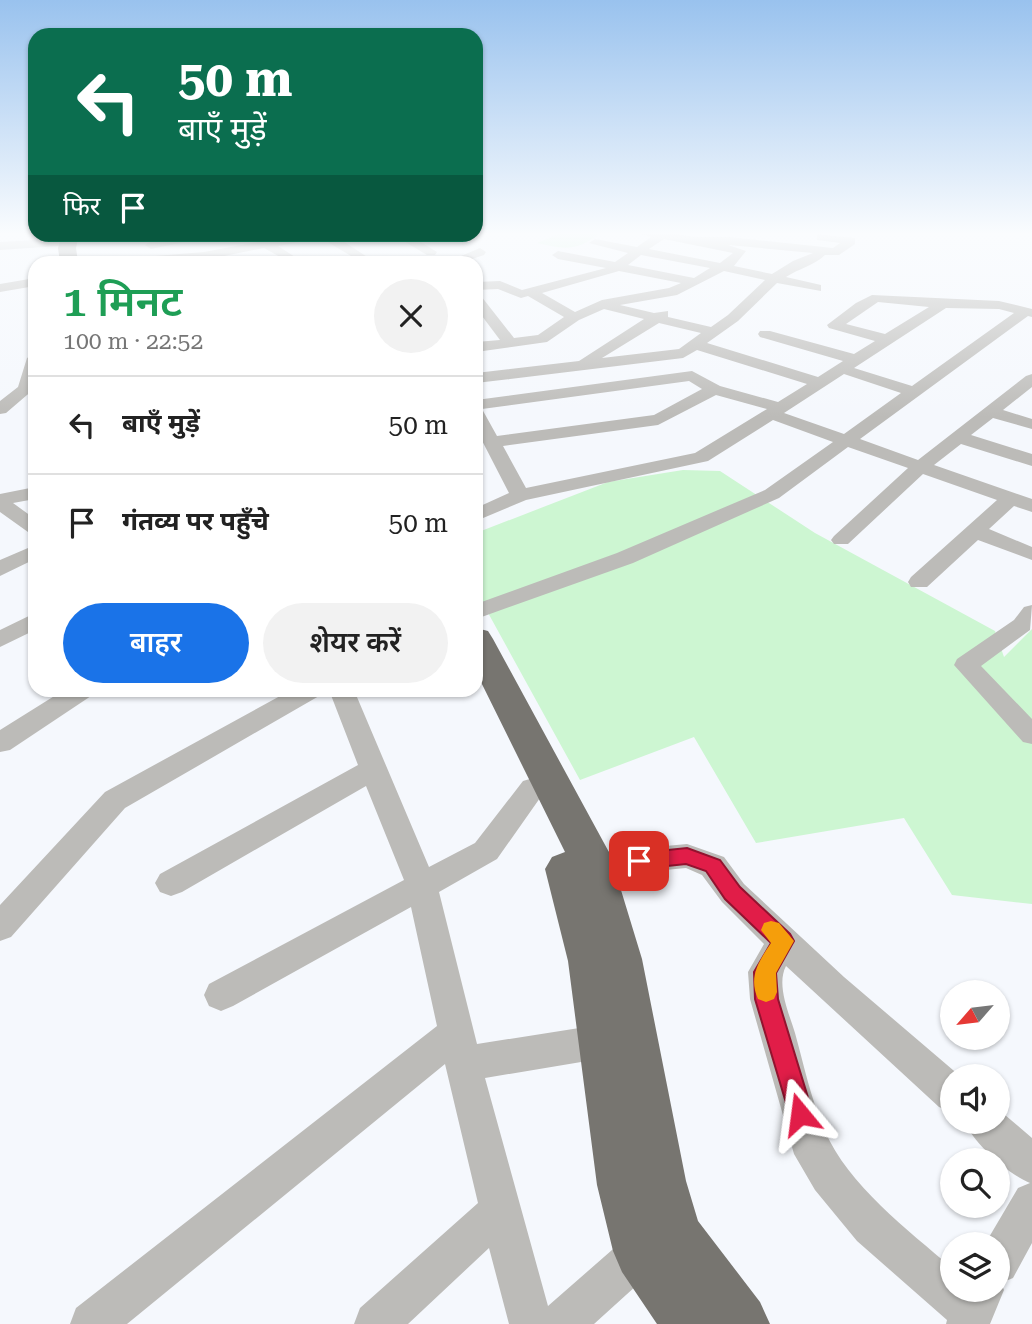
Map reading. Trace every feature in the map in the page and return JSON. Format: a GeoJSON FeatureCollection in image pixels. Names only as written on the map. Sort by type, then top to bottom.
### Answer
{"type":"FeatureCollection","features":[{"type":"Feature","properties":{"kind":"highway"},"geometry":{"type":"LineString","coordinates":[[483,652],[553,783],[591,865],[618,958],[618,1040],[626,1185],[643,1251],[695,1324]]}},
{"type":"Feature","properties":{"kind":"highway"},"geometry":{"type":"LineString","coordinates":[[483,693],[533,788],[565,859],[673,1237],[738,1324]]}},
{"type":"Feature","properties":{"kind":"street"},"geometry":{"type":"LineString","coordinates":[[534,294],[574,317]]}},
{"type":"Feature","properties":{"kind":"street"},"geometry":{"type":"LineString","coordinates":[[483,345],[542,339],[574,317],[603,305],[663,294]]}},
{"type":"Feature","properties":{"kind":"street"},"geometry":{"type":"LineString","coordinates":[[483,377],[683,354],[733,318],[758,294]]}},
{"type":"Feature","properties":{"kind":"street"},"geometry":{"type":"LineString","coordinates":[[889,340],[834,325],[868,300],[877,298],[943,304],[999,305],[1029,312]]}},
{"type":"Feature","properties":{"kind":"street"},"geometry":{"type":"LineString","coordinates":[[483,512],[520,495],[701,457],[943,304]]}},
{"type":"Feature","properties":{"kind":"street"},"geometry":{"type":"LineString","coordinates":[[603,305],[713,332]]}},
{"type":"Feature","properties":{"kind":"street"},"geometry":{"type":"LineString","coordinates":[[580,366],[677,305]]}},
{"type":"Feature","properties":{"kind":"street"},"geometry":{"type":"LineString","coordinates":[[483,308],[510,343]]}},
{"type":"Feature","properties":{"kind":"street"},"geometry":{"type":"LineString","coordinates":[[483,609],[625,558],[772,494],[1029,312]]}},
{"type":"Feature","properties":{"kind":"street"},"geometry":{"type":"LineString","coordinates":[[831,326],[889,340]]}},
{"type":"Feature","properties":{"kind":"street"},"geometry":{"type":"LineString","coordinates":[[765,334],[850,364],[914,392]]}},
{"type":"Feature","properties":{"kind":"street"},"geometry":{"type":"LineString","coordinates":[[696,345],[820,383]]}},
{"type":"Feature","properties":{"kind":"street"},"geometry":{"type":"LineString","coordinates":[[483,414],[692,376],[714,389],[776,411],[845,441],[1032,506]]}},
{"type":"Feature","properties":{"kind":"street"},"geometry":{"type":"LineString","coordinates":[[841,541],[919,468],[1028,386]]}},
{"type":"Feature","properties":{"kind":"street"},"geometry":{"type":"LineString","coordinates":[[492,442],[658,420],[714,389]]}},
{"type":"Feature","properties":{"kind":"street"},"geometry":{"type":"LineString","coordinates":[[0,409],[28,396]]}},
{"type":"Feature","properties":{"kind":"street"},"geometry":{"type":"LineString","coordinates":[[990,412],[1032,424]]}},
{"type":"Feature","properties":{"kind":"street"},"geometry":{"type":"LineString","coordinates":[[483,426],[520,495]]}},
{"type":"Feature","properties":{"kind":"street"},"geometry":{"type":"LineString","coordinates":[[958,437],[1032,460]]}},
{"type":"Feature","properties":{"kind":"street"},"geometry":{"type":"LineString","coordinates":[[0,502],[28,495]]}},
{"type":"Feature","properties":{"kind":"street"},"geometry":{"type":"LineString","coordinates":[[919,582],[1010,499]]}},
{"type":"Feature","properties":{"kind":"street"},"geometry":{"type":"LineString","coordinates":[[0,502],[28,523]]}},
{"type":"Feature","properties":{"kind":"street"},"geometry":{"type":"LineString","coordinates":[[974,531],[1032,554]]}},
{"type":"Feature","properties":{"kind":"street"},"geometry":{"type":"LineString","coordinates":[[0,569],[28,555]]}},
{"type":"Feature","properties":{"kind":"street"},"geometry":{"type":"LineString","coordinates":[[1032,612],[1022,625],[966,666],[1032,734]]}},
{"type":"Feature","properties":{"kind":"street"},"geometry":{"type":"LineString","coordinates":[[0,639],[28,624]]}},
{"type":"Feature","properties":{"kind":"street"},"geometry":{"type":"LineString","coordinates":[[0,743],[71,697]]}},
{"type":"Feature","properties":{"kind":"street"},"geometry":{"type":"LineString","coordinates":[[0,927],[114,800],[298,697]]}},
{"type":"Feature","properties":{"kind":"street"},"geometry":{"type":"LineString","coordinates":[[344,697],[422,886],[459,1049],[531,1324]]}},
{"type":"Feature","properties":{"kind":"street"},"geometry":{"type":"LineString","coordinates":[[171,883],[373,769]]}},
{"type":"Feature","properties":{"kind":"street"},"geometry":{"type":"LineString","coordinates":[[221,995],[486,851],[533,788]]}},
{"type":"Feature","properties":{"kind":"street"},"geometry":{"type":"LineString","coordinates":[[591,865],[687,856],[713,866],[733,893],[783,941],[940,1083]]}},
{"type":"Feature","properties":{"kind":"street"},"geometry":{"type":"LineString","coordinates":[[783,941],[765,972],[767,999],[808,1140],[830,1176],[872,1226],[973,1309]]}},
{"type":"Feature","properties":{"kind":"street"},"geometry":{"type":"LineString","coordinates":[[92,1324],[459,1049],[618,1040]]}},
{"type":"Feature","properties":{"kind":"street"},"geometry":{"type":"LineString","coordinates":[[998,1134],[1032,1164]]}},
{"type":"Feature","properties":{"kind":"street"},"geometry":{"type":"LineString","coordinates":[[1010,1241],[1032,1202]]}},
{"type":"Feature","properties":{"kind":"street"},"geometry":{"type":"LineString","coordinates":[[376,1324],[500,1210]]}},
{"type":"Feature","properties":{"kind":"street"},"geometry":{"type":"LineString","coordinates":[[561,1324],[643,1251]]}},
{"type":"Feature","properties":{"kind":"green space"},"geometry":{"type":"Polygon","coordinates":[[[683,470],[720,471],[815,533],[995,631],[1004,657],[1032,629],[1032,904],[952,895],[904,818],[756,843],[694,737],[580,780],[483,604],[483,530],[608,482],[683,470]]]}},
{"type":"Feature","properties":{"kind":"slow traffic"},"geometry":{"type":"LineString","coordinates":[[766,992],[765,972],[783,941],[771,930]]}},
{"type":"Feature","properties":{"kind":"route"},"geometry":{"type":"LineString","coordinates":[[639,861],[687,856],[713,866],[733,893],[783,941],[765,972],[767,999],[800,1114]]}}]}
